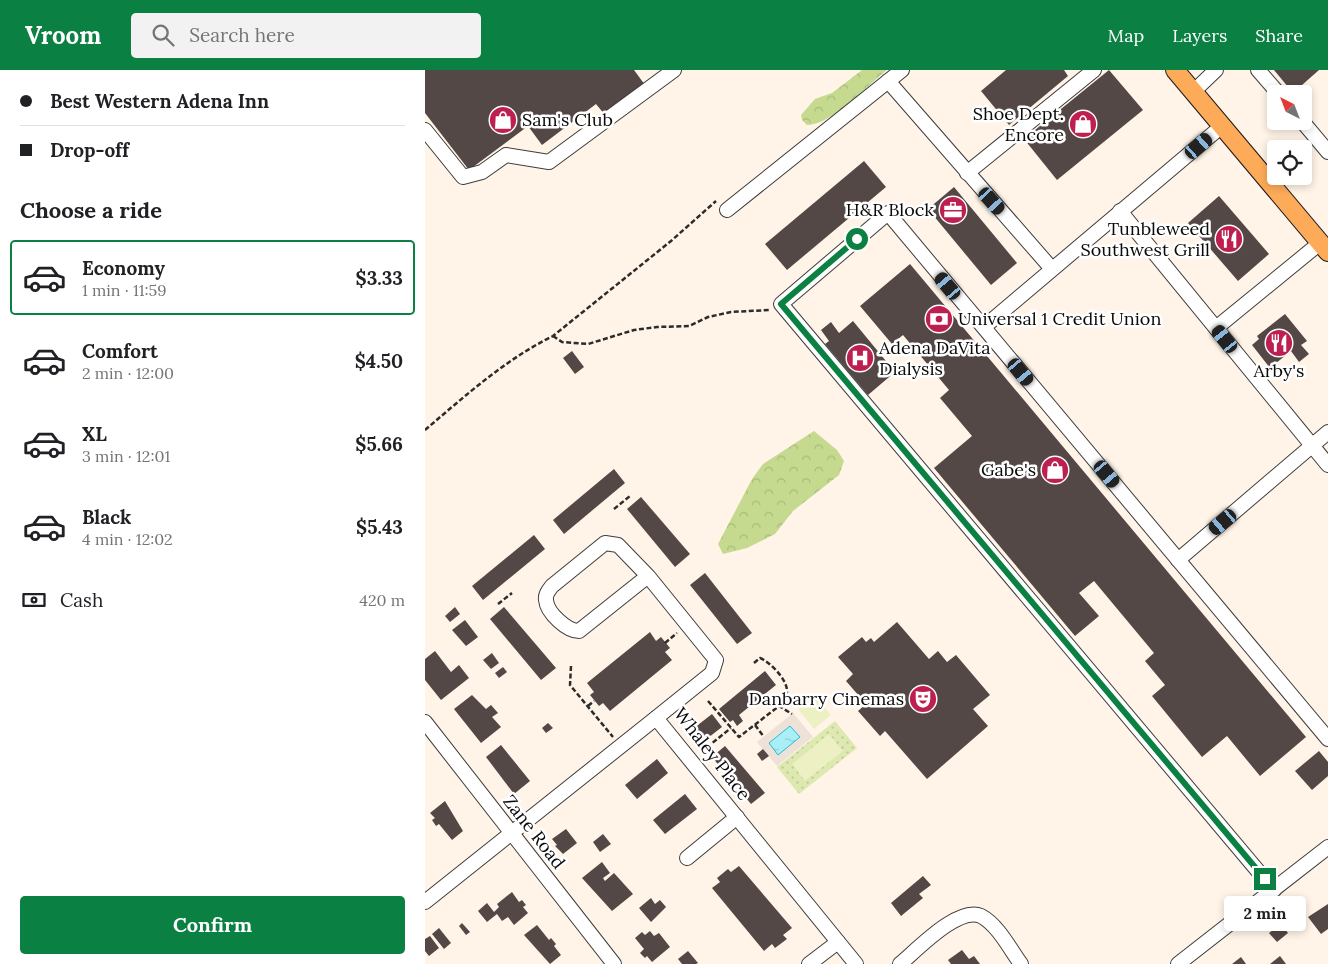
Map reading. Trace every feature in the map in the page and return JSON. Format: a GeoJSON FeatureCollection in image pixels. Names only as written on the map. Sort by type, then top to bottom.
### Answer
{"type":"FeatureCollection","features":[{"type":"Feature","properties":{"kind":"main road"},"geometry":{"type":"LineString","coordinates":[[1175,70],[1324,248]]}},
{"type":"Feature","properties":{"kind":"street"},"geometry":{"type":"LineString","coordinates":[[425,130],[463,177],[482,172],[505,155],[549,162],[674,70]]}},
{"type":"Feature","properties":{"kind":"street"},"geometry":{"type":"LineString","coordinates":[[723,204],[902,70]]}},
{"type":"Feature","properties":{"kind":"street"},"geometry":{"type":"LineString","coordinates":[[967,173],[1094,70]]}},
{"type":"Feature","properties":{"kind":"street"},"geometry":{"type":"LineString","coordinates":[[1193,92],[1217,70]]}},
{"type":"Feature","properties":{"kind":"street"},"geometry":{"type":"LineString","coordinates":[[1259,70],[1272,85]]}},
{"type":"Feature","properties":{"kind":"street"},"geometry":{"type":"LineString","coordinates":[[888,81],[1052,269]]}},
{"type":"Feature","properties":{"kind":"street"},"geometry":{"type":"LineString","coordinates":[[984,328],[1222,126]]}},
{"type":"Feature","properties":{"kind":"street"},"geometry":{"type":"LineString","coordinates":[[1310,130],[1328,152]]}},
{"type":"Feature","properties":{"kind":"street"},"geometry":{"type":"LineString","coordinates":[[1120,211],[1328,465]]}},
{"type":"Feature","properties":{"kind":"street"},"geometry":{"type":"LineString","coordinates":[[1274,890],[781,304],[887,213],[1328,739]]}},
{"type":"Feature","properties":{"kind":"street"},"geometry":{"type":"LineString","coordinates":[[1216,328],[1324,248]]}},
{"type":"Feature","properties":{"kind":"street"},"geometry":{"type":"LineString","coordinates":[[1178,560],[1328,432]]}},
{"type":"Feature","properties":{"kind":"street","name":"Whaley Place"},"geometry":{"type":"LineString","coordinates":[[648,576],[579,631],[571,631],[565,626],[548,606],[546,600],[547,593],[552,586],[605,543],[617,545],[648,576],[717,660],[712,673],[656,718],[856,964]]}},
{"type":"Feature","properties":{"kind":"street"},"geometry":{"type":"LineString","coordinates":[[425,902],[656,718]]}},
{"type":"Feature","properties":{"kind":"street","name":"Zane Road"},"geometry":{"type":"LineString","coordinates":[[425,722],[614,964]]}},
{"type":"Feature","properties":{"kind":"street"},"geometry":{"type":"LineString","coordinates":[[687,858],[737,817]]}},
{"type":"Feature","properties":{"kind":"street"},"geometry":{"type":"LineString","coordinates":[[1178,964],[1328,847]]}},
{"type":"Feature","properties":{"kind":"street"},"geometry":{"type":"LineString","coordinates":[[900,964],[958,917],[973,914],[980,916],[992,926],[1021,964]]}},
{"type":"Feature","properties":{"kind":"street"},"geometry":{"type":"LineString","coordinates":[[809,964],[838,942]]}},
{"type":"Feature","properties":{"kind":"path"},"geometry":{"type":"LineString","coordinates":[[425,430],[506,364],[531,346],[553,336],[671,241],[723,204]]}},
{"type":"Feature","properties":{"kind":"path"},"geometry":{"type":"LineString","coordinates":[[553,336],[562,342],[588,344],[634,330],[689,326],[708,317],[731,312],[767,311],[781,304]]}},
{"type":"Feature","properties":{"kind":"path"},"geometry":{"type":"LineString","coordinates":[[614,509],[630,496]]}},
{"type":"Feature","properties":{"kind":"path"},"geometry":{"type":"LineString","coordinates":[[498,604],[512,593]]}},
{"type":"Feature","properties":{"kind":"path"},"geometry":{"type":"LineString","coordinates":[[708,701],[739,738],[755,726],[779,706],[786,697],[786,685],[767,661],[759,658],[754,663]]}},
{"type":"Feature","properties":{"kind":"path"},"geometry":{"type":"LineString","coordinates":[[571,666],[571,685],[621,747]]}},
{"type":"Feature","properties":{"kind":"path"},"geometry":{"type":"LineString","coordinates":[[588,706],[594,701]]}},
{"type":"Feature","properties":{"kind":"path"},"geometry":{"type":"LineString","coordinates":[[779,706],[792,714]]}},
{"type":"Feature","properties":{"kind":"path"},"geometry":{"type":"LineString","coordinates":[[755,726],[764,737]]}},
{"type":"Feature","properties":{"kind":"path"},"geometry":{"type":"LineString","coordinates":[[697,756],[731,728]]}},
{"type":"Feature","properties":{"kind":"green space"},"geometry":{"type":"Polygon","coordinates":[[[862,70],[887,70],[838,112],[827,119],[807,125],[802,120],[801,115],[815,99],[832,93],[862,70]]]}},
{"type":"Feature","properties":{"kind":"green space"},"geometry":{"type":"Polygon","coordinates":[[[814,431],[837,450],[844,461],[839,475],[793,511],[775,534],[747,548],[723,554],[718,544],[752,479],[763,464],[814,431]]]}},
{"type":"Feature","properties":{"kind":"green space"},"geometry":{"type":"Polygon","coordinates":[[[815,696],[831,715],[814,729],[798,709],[815,696]]]}},
{"type":"Feature","properties":{"kind":"green space"},"geometry":{"type":"Polygon","coordinates":[[[835,721],[857,748],[799,794],[777,767],[835,721]]]}},
{"type":"Feature","properties":{"kind":"green space"},"geometry":{"type":"Polygon","coordinates":[[[829,734],[843,751],[805,781],[792,764],[829,734]]]}},
{"type":"Feature","properties":{"kind":"shaded area"},"geometry":{"type":"Polygon","coordinates":[[[793,713],[813,737],[777,766],[757,742],[793,713]]]}},
{"type":"Feature","properties":{"kind":"water"},"geometry":{"type":"Polygon","coordinates":[[[790,726],[800,737],[778,755],[769,743],[790,726]]]}},
{"type":"Feature","properties":{"kind":"building","name":"Sam's Club"},"geometry":{"type":"Polygon","coordinates":[[[425,70],[634,70],[645,85],[605,115],[596,104],[542,145],[528,126],[469,170],[425,113],[425,70]]]}},
{"type":"Feature","properties":{"kind":"building"},"geometry":{"type":"Polygon","coordinates":[[[1006,70],[1064,70],[1068,76],[1009,125],[981,91],[1006,70]]]}},
{"type":"Feature","properties":{"kind":"building","name":"Shoe Dept. Encore"},"geometry":{"type":"Polygon","coordinates":[[[1109,70],[1143,110],[1057,180],[1024,139],[1109,70]]]}},
{"type":"Feature","properties":{"kind":"building"},"geometry":{"type":"Polygon","coordinates":[[[1274,70],[1319,70],[1302,85],[1286,85],[1274,70]]]}},
{"type":"Feature","properties":{"kind":"building"},"geometry":{"type":"Polygon","coordinates":[[[864,161],[886,187],[787,270],[765,244],[864,161]]]}},
{"type":"Feature","properties":{"kind":"building"},"geometry":{"type":"Polygon","coordinates":[[[954,187],[1017,263],[991,285],[928,209],[954,187]]]}},
{"type":"Feature","properties":{"kind":"building","name":"Tunbleweed Southwest Grill"},"geometry":{"type":"Polygon","coordinates":[[[1219,196],[1269,254],[1238,281],[1188,223],[1219,196]]]}},
{"type":"Feature","properties":{"kind":"building"},"geometry":{"type":"Polygon","coordinates":[[[910,264],[1306,737],[1260,776],[1227,736],[1202,757],[1152,696],[1165,685],[1145,661],[1154,653],[1094,581],[1079,593],[1099,616],[1075,636],[934,468],[972,436],[940,398],[949,390],[903,335],[892,344],[860,306],[910,264]]]}},
{"type":"Feature","properties":{"kind":"building","name":"Arby's"},"geometry":{"type":"Polygon","coordinates":[[[1285,314],[1307,341],[1301,345],[1309,354],[1299,362],[1291,351],[1270,368],[1252,345],[1259,339],[1257,336],[1285,314]]]}},
{"type":"Feature","properties":{"kind":"building","name":"Adena DaVita Dialysis"},"geometry":{"type":"Polygon","coordinates":[[[853,321],[895,372],[868,395],[825,344],[829,341],[821,330],[831,322],[839,333],[853,321]]]}},
{"type":"Feature","properties":{"kind":"building"},"geometry":{"type":"Polygon","coordinates":[[[572,351],[584,367],[575,374],[563,358],[572,351]]]}},
{"type":"Feature","properties":{"kind":"building"},"geometry":{"type":"Polygon","coordinates":[[[614,469],[625,483],[564,534],[553,520],[614,469]]]}},
{"type":"Feature","properties":{"kind":"building"},"geometry":{"type":"Polygon","coordinates":[[[641,497],[690,554],[675,567],[627,509],[641,497]]]}},
{"type":"Feature","properties":{"kind":"building"},"geometry":{"type":"Polygon","coordinates":[[[534,535],[545,549],[483,600],[472,586],[534,535]]]}},
{"type":"Feature","properties":{"kind":"building"},"geometry":{"type":"Polygon","coordinates":[[[705,573],[752,633],[737,644],[690,585],[705,573]]]}},
{"type":"Feature","properties":{"kind":"building"},"geometry":{"type":"Polygon","coordinates":[[[455,607],[460,614],[450,622],[445,616],[455,607]]]}},
{"type":"Feature","properties":{"kind":"building"},"geometry":{"type":"Polygon","coordinates":[[[504,607],[556,668],[541,680],[490,619],[504,607]]]}},
{"type":"Feature","properties":{"kind":"building"},"geometry":{"type":"Polygon","coordinates":[[[465,620],[478,637],[466,646],[452,630],[465,620]]]}},
{"type":"Feature","properties":{"kind":"building","name":"Danbarry Cinemas"},"geometry":{"type":"Polygon","coordinates":[[[897,622],[929,659],[938,651],[947,662],[956,655],[990,695],[973,709],[988,726],[927,779],[885,731],[880,736],[858,711],[866,704],[846,681],[853,674],[838,657],[862,637],[866,642],[871,638],[874,642],[897,622]]]}},
{"type":"Feature","properties":{"kind":"building"},"geometry":{"type":"Polygon","coordinates":[[[650,632],[656,641],[661,637],[670,648],[665,652],[672,660],[610,711],[603,703],[599,706],[590,695],[594,692],[587,683],[650,632]]]}},
{"type":"Feature","properties":{"kind":"building"},"geometry":{"type":"Polygon","coordinates":[[[435,651],[451,672],[459,665],[469,678],[441,700],[425,680],[425,659],[435,651]]]}},
{"type":"Feature","properties":{"kind":"building"},"geometry":{"type":"Polygon","coordinates":[[[492,653],[499,663],[491,669],[483,660],[492,653]]]}},
{"type":"Feature","properties":{"kind":"building"},"geometry":{"type":"Polygon","coordinates":[[[503,667],[507,672],[499,678],[495,673],[503,667]]]}},
{"type":"Feature","properties":{"kind":"building"},"geometry":{"type":"Polygon","coordinates":[[[765,671],[776,685],[739,715],[743,721],[737,726],[733,720],[730,722],[719,709],[765,671]]]}},
{"type":"Feature","properties":{"kind":"building"},"geometry":{"type":"Polygon","coordinates":[[[472,695],[486,709],[491,705],[498,713],[492,717],[501,727],[481,743],[454,709],[472,695]]]}},
{"type":"Feature","properties":{"kind":"building"},"geometry":{"type":"Polygon","coordinates":[[[712,714],[722,727],[704,741],[694,728],[712,714]]]}},
{"type":"Feature","properties":{"kind":"building"},"geometry":{"type":"Polygon","coordinates":[[[548,723],[553,728],[546,733],[542,728],[548,723]]]}},
{"type":"Feature","properties":{"kind":"building"},"geometry":{"type":"Polygon","coordinates":[[[501,745],[530,781],[514,794],[486,757],[501,745]]]}},
{"type":"Feature","properties":{"kind":"building"},"geometry":{"type":"Polygon","coordinates":[[[725,746],[765,793],[751,804],[712,757],[725,746]]]}},
{"type":"Feature","properties":{"kind":"building"},"geometry":{"type":"Polygon","coordinates":[[[763,749],[769,756],[762,761],[757,754],[763,749]]]}},
{"type":"Feature","properties":{"kind":"building"},"geometry":{"type":"Polygon","coordinates":[[[1319,751],[1328,762],[1328,776],[1312,790],[1295,771],[1319,751]]]}},
{"type":"Feature","properties":{"kind":"building"},"geometry":{"type":"Polygon","coordinates":[[[657,759],[668,773],[637,799],[625,785],[657,759]]]}},
{"type":"Feature","properties":{"kind":"building"},"geometry":{"type":"Polygon","coordinates":[[[685,794],[697,809],[665,834],[653,820],[685,794]]]}},
{"type":"Feature","properties":{"kind":"building"},"geometry":{"type":"Polygon","coordinates":[[[445,801],[463,831],[452,840],[439,824],[436,826],[432,820],[435,818],[430,813],[445,801]]]}},
{"type":"Feature","properties":{"kind":"building"},"geometry":{"type":"Polygon","coordinates":[[[566,829],[577,843],[563,854],[555,846],[557,845],[552,839],[566,829]]]}},
{"type":"Feature","properties":{"kind":"building"},"geometry":{"type":"Polygon","coordinates":[[[603,834],[611,844],[600,852],[593,842],[603,834]]]}},
{"type":"Feature","properties":{"kind":"building"},"geometry":{"type":"Polygon","coordinates":[[[602,862],[610,873],[603,878],[605,881],[614,873],[633,894],[612,911],[582,878],[602,862]]]}},
{"type":"Feature","properties":{"kind":"building"},"geometry":{"type":"Polygon","coordinates":[[[739,866],[792,928],[783,935],[787,939],[775,948],[772,944],[764,951],[712,888],[720,882],[717,878],[728,869],[731,872],[739,866]]]}},
{"type":"Feature","properties":{"kind":"building"},"geometry":{"type":"Polygon","coordinates":[[[923,876],[931,885],[919,894],[923,898],[901,916],[891,903],[923,876]]]}},
{"type":"Feature","properties":{"kind":"building"},"geometry":{"type":"Polygon","coordinates":[[[512,892],[519,902],[522,900],[526,905],[523,907],[528,913],[514,925],[508,917],[502,921],[497,914],[487,922],[478,911],[487,903],[494,912],[499,907],[497,904],[512,892]]]}},
{"type":"Feature","properties":{"kind":"building"},"geometry":{"type":"Polygon","coordinates":[[[651,898],[655,904],[660,900],[666,907],[651,922],[639,908],[651,898]]]}},
{"type":"Feature","properties":{"kind":"building"},"geometry":{"type":"Polygon","coordinates":[[[1328,904],[1328,929],[1321,934],[1308,917],[1328,904]]]}},
{"type":"Feature","properties":{"kind":"building"},"geometry":{"type":"Polygon","coordinates":[[[462,923],[470,932],[466,935],[459,926],[462,923]]]}},
{"type":"Feature","properties":{"kind":"building"},"geometry":{"type":"Polygon","coordinates":[[[1281,924],[1288,933],[1277,942],[1269,933],[1281,924]]]}},
{"type":"Feature","properties":{"kind":"building"},"geometry":{"type":"Polygon","coordinates":[[[537,925],[549,940],[551,938],[556,944],[554,946],[561,955],[550,964],[524,935],[537,925]]]}},
{"type":"Feature","properties":{"kind":"building"},"geometry":{"type":"Polygon","coordinates":[[[439,928],[451,943],[444,949],[432,934],[439,928]]]}},
{"type":"Feature","properties":{"kind":"building"},"geometry":{"type":"Polygon","coordinates":[[[650,931],[654,936],[659,933],[670,947],[652,962],[647,956],[645,958],[640,953],[644,949],[635,938],[642,932],[645,935],[650,931]]]}},
{"type":"Feature","properties":{"kind":"building"},"geometry":{"type":"Polygon","coordinates":[[[430,936],[439,948],[429,956],[425,951],[425,939],[430,936]]]}},
{"type":"Feature","properties":{"kind":"building"},"geometry":{"type":"Polygon","coordinates":[[[962,950],[969,959],[974,956],[980,964],[951,964],[948,960],[962,950]]]}},
{"type":"Feature","properties":{"kind":"building"},"geometry":{"type":"Polygon","coordinates":[[[688,951],[698,963],[682,964],[678,959],[688,951]]]}},
{"type":"Feature","properties":{"kind":"building"},"geometry":{"type":"Polygon","coordinates":[[[1280,956],[1286,964],[1270,964],[1280,956]]]}},
{"type":"Feature","properties":{"kind":"building"},"geometry":{"type":"Polygon","coordinates":[[[1241,957],[1246,964],[1232,964],[1241,957]]]}},
{"type":"Feature","properties":{"kind":"place","name":"Sam's Club"},"geometry":{"type":"Point","coordinates":[503,120]}},
{"type":"Feature","properties":{"kind":"place","name":"Shoe Dept. Encore"},"geometry":{"type":"Point","coordinates":[1083,124]}},
{"type":"Feature","properties":{"kind":"place","name":"H&R Block"},"geometry":{"type":"Point","coordinates":[953,210]}},
{"type":"Feature","properties":{"kind":"place","name":"Tunbleweed Southwest Grill"},"geometry":{"type":"Point","coordinates":[1229,239]}},
{"type":"Feature","properties":{"kind":"place","name":"Universal 1 Credit Union"},"geometry":{"type":"Point","coordinates":[939,319]}},
{"type":"Feature","properties":{"kind":"place","name":"Arby's"},"geometry":{"type":"Point","coordinates":[1279,343]}},
{"type":"Feature","properties":{"kind":"place","name":"Adena DaVita Dialysis"},"geometry":{"type":"Point","coordinates":[860,358]}},
{"type":"Feature","properties":{"kind":"place","name":"Gabe's"},"geometry":{"type":"Point","coordinates":[1055,470]}},
{"type":"Feature","properties":{"kind":"place","name":"Danbarry Cinemas"},"geometry":{"type":"Point","coordinates":[923,699]}},
{"type":"Feature","properties":{"kind":"route"},"geometry":{"type":"LineString","coordinates":[[857,239],[781,304],[1265,879]]}}]}
